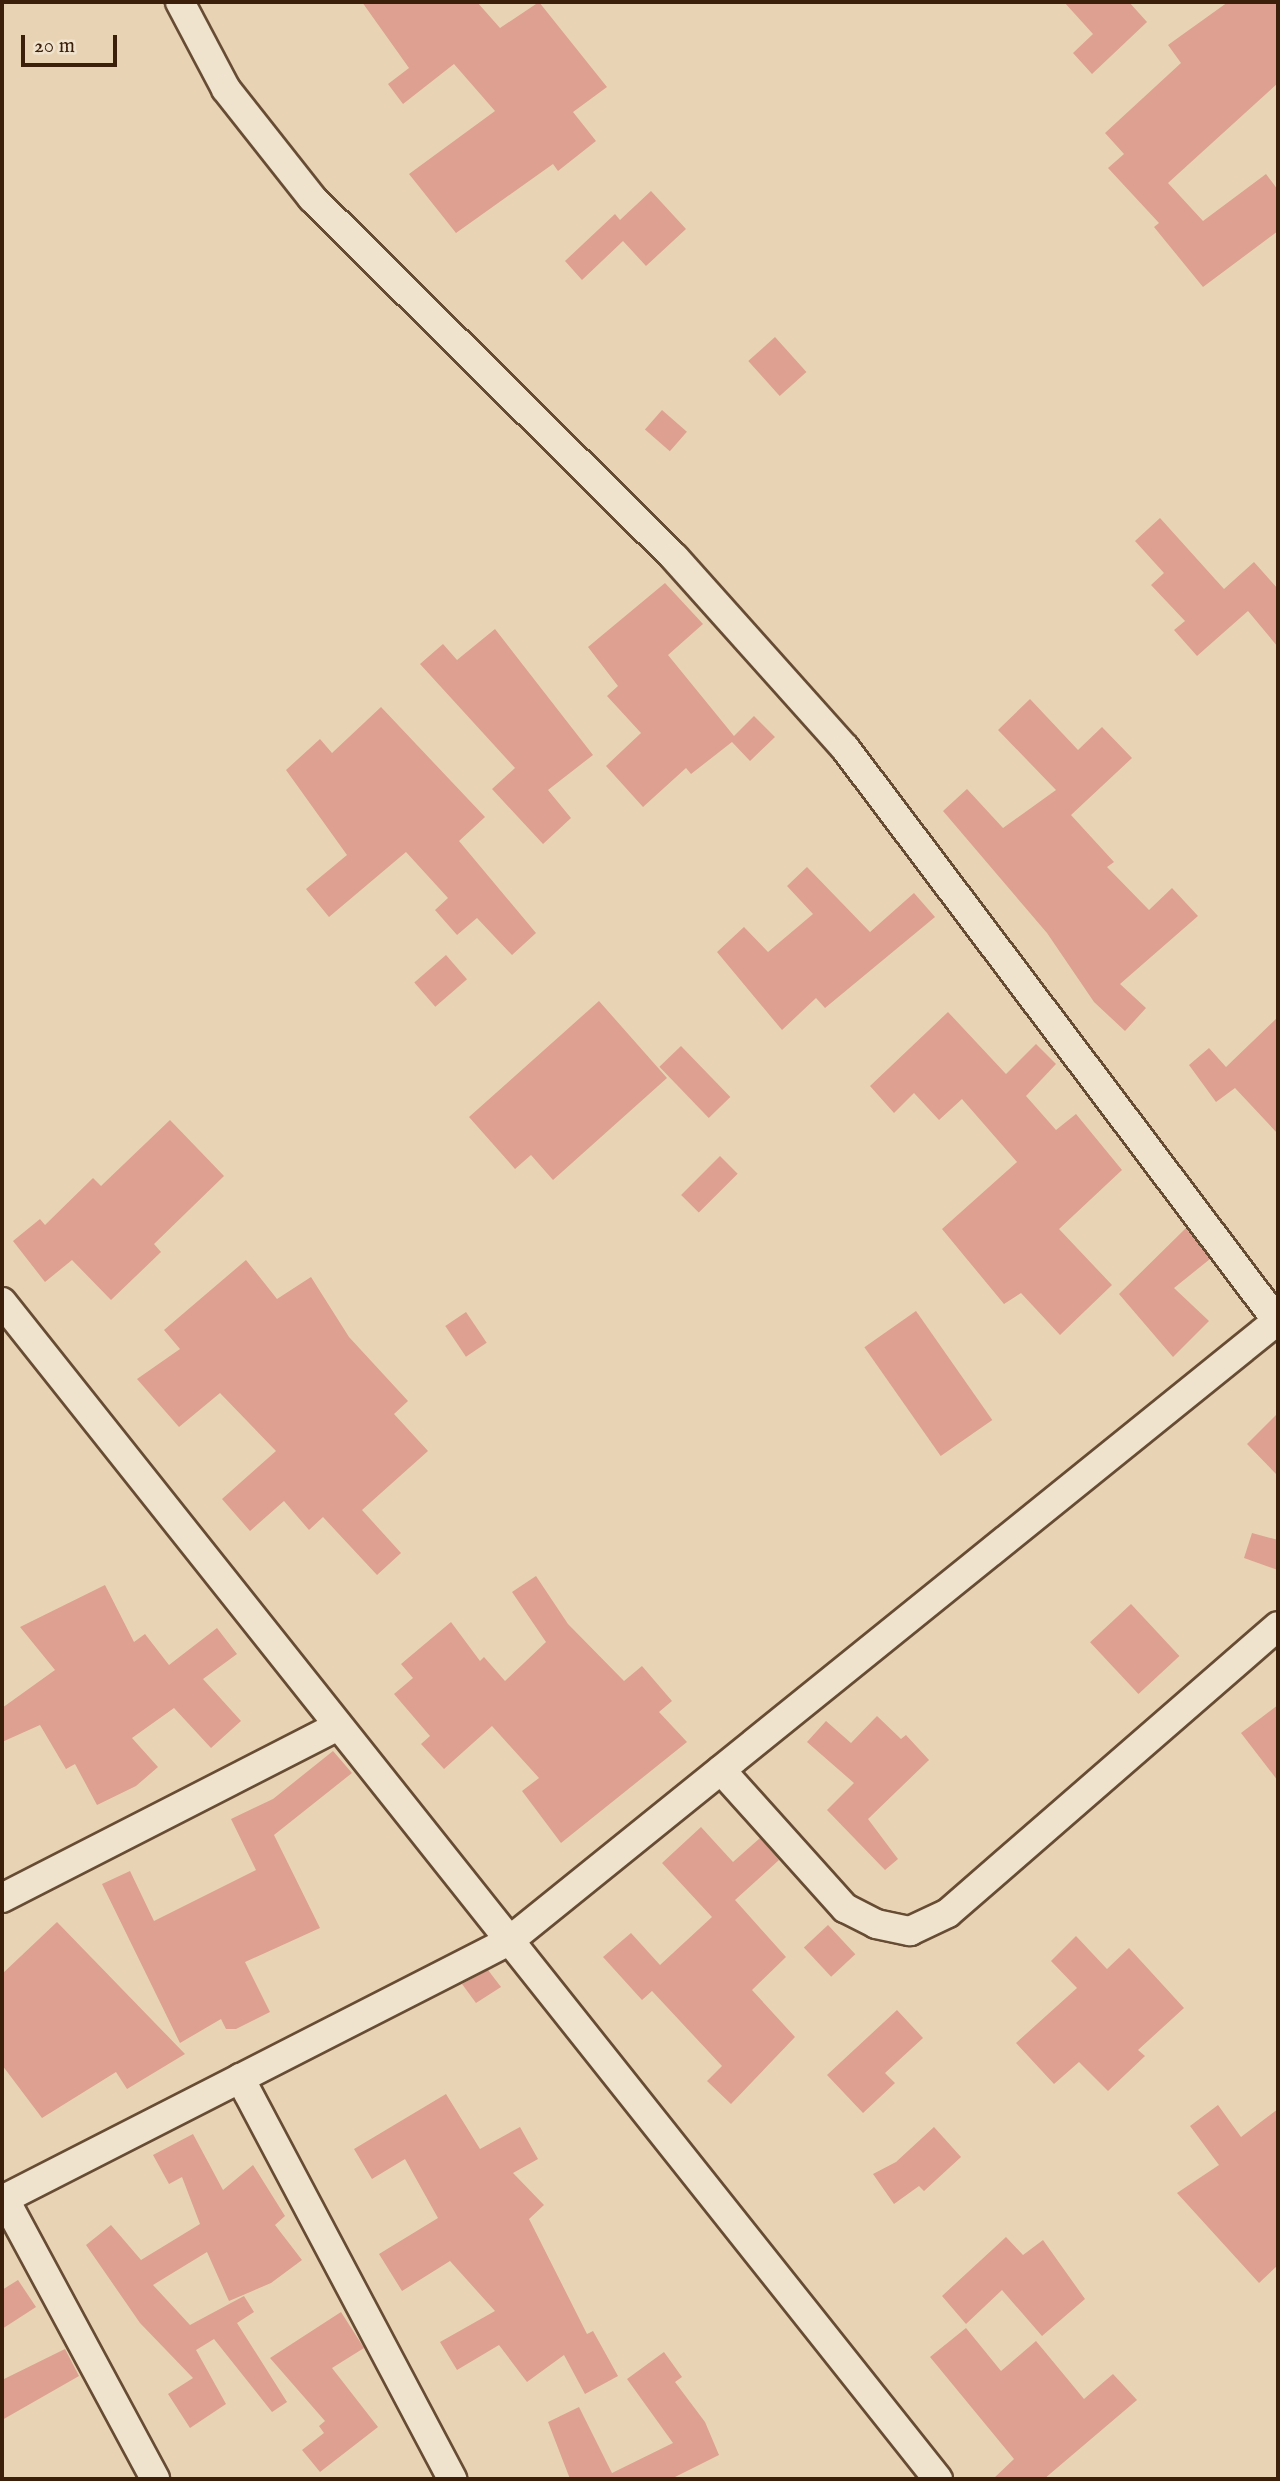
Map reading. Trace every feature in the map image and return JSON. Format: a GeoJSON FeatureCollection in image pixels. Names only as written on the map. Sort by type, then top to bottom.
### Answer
{"type":"FeatureCollection","features":[{"type":"Feature","properties":{"kind":"street"},"geometry":{"type":"LineString","coordinates":[[155,2479],[3,2199],[509,1941],[1278,1321],[845,748],[675,558],[312,198],[226,89],[180,2]]}},
{"type":"Feature","properties":{"kind":"street"},"geometry":{"type":"LineString","coordinates":[[2,1302],[938,2479]]}},
{"type":"Feature","properties":{"kind":"street"},"geometry":{"type":"LineString","coordinates":[[721,1770],[845,1908],[876,1924],[910,1931],[948,1913],[1278,1626]]}},
{"type":"Feature","properties":{"kind":"street"},"geometry":{"type":"LineString","coordinates":[[2,1898],[338,1726]]}},
{"type":"Feature","properties":{"kind":"street"},"geometry":{"type":"LineString","coordinates":[[240,2078],[452,2479]]}},
{"type":"Feature","properties":{"kind":"building"},"geometry":{"type":"Polygon","coordinates":[[[362,2],[477,2],[500,28],[539,2],[607,87],[573,112],[596,141],[558,171],[553,164],[456,233],[409,174],[495,111],[454,64],[403,104],[388,84],[409,68],[362,2]]]}},
{"type":"Feature","properties":{"kind":"building"},"geometry":{"type":"Polygon","coordinates":[[[1064,2],[1129,2],[1147,22],[1092,74],[1073,53],[1093,34],[1064,2]]]}},
{"type":"Feature","properties":{"kind":"building"},"geometry":{"type":"Polygon","coordinates":[[[1228,2],[1278,2],[1278,83],[1168,183],[1203,221],[1266,174],[1278,190],[1278,231],[1203,287],[1154,227],[1159,223],[1108,168],[1124,154],[1105,133],[1181,63],[1168,45],[1228,2]]]}},
{"type":"Feature","properties":{"kind":"building"},"geometry":{"type":"Polygon","coordinates":[[[651,191],[686,229],[646,266],[623,241],[582,280],[565,261],[615,214],[620,220],[651,191]]]}},
{"type":"Feature","properties":{"kind":"building"},"geometry":{"type":"Polygon","coordinates":[[[775,337],[806,372],[780,396],[748,361],[775,337]]]}},
{"type":"Feature","properties":{"kind":"building"},"geometry":{"type":"Polygon","coordinates":[[[662,410],[687,432],[670,451],[645,430],[662,410]]]}},
{"type":"Feature","properties":{"kind":"building"},"geometry":{"type":"Polygon","coordinates":[[[1160,518],[1224,589],[1254,562],[1278,589],[1278,647],[1248,611],[1197,656],[1174,630],[1185,621],[1151,585],[1164,573],[1135,541],[1160,518]]]}},
{"type":"Feature","properties":{"kind":"building"},"geometry":{"type":"Polygon","coordinates":[[[665,583],[703,624],[668,655],[734,736],[754,716],[775,737],[750,761],[732,742],[691,774],[686,768],[643,807],[606,766],[641,733],[607,696],[618,686],[588,647],[665,583]]]}},
{"type":"Feature","properties":{"kind":"building"},"geometry":{"type":"Polygon","coordinates":[[[495,629],[593,755],[548,790],[571,818],[543,844],[492,789],[515,768],[420,664],[443,644],[457,660],[495,629]]]}},
{"type":"Feature","properties":{"kind":"building"},"geometry":{"type":"Polygon","coordinates":[[[1030,699],[1078,750],[1102,727],[1132,758],[1071,815],[1114,862],[1107,867],[1149,910],[1172,888],[1198,916],[1120,984],[1146,1008],[1125,1031],[1094,1002],[1047,933],[943,811],[967,789],[1003,828],[1056,790],[998,730],[1030,699]]]}},
{"type":"Feature","properties":{"kind":"building"},"geometry":{"type":"Polygon","coordinates":[[[381,707],[485,817],[459,841],[536,933],[512,955],[477,918],[457,935],[435,910],[448,898],[406,852],[329,917],[306,889],[347,855],[286,770],[320,739],[332,753],[381,707]]]}},
{"type":"Feature","properties":{"kind":"building"},"geometry":{"type":"Polygon","coordinates":[[[807,867],[870,932],[914,893],[935,917],[825,1008],[816,998],[782,1030],[717,952],[744,927],[768,952],[813,914],[787,886],[807,867]]]}},
{"type":"Feature","properties":{"kind":"building"},"geometry":{"type":"Polygon","coordinates":[[[446,955],[467,979],[435,1007],[414,983],[446,955]]]}},
{"type":"Feature","properties":{"kind":"building"},"geometry":{"type":"Polygon","coordinates":[[[599,1001],[667,1078],[553,1180],[531,1155],[515,1169],[469,1117],[599,1001]]]}},
{"type":"Feature","properties":{"kind":"building"},"geometry":{"type":"Polygon","coordinates":[[[948,1012],[1006,1074],[1036,1044],[1056,1064],[1026,1096],[1056,1130],[1076,1114],[1122,1170],[1059,1229],[1112,1285],[1060,1335],[1021,1293],[1004,1304],[942,1229],[1017,1162],[962,1099],[939,1120],[914,1093],[894,1113],[870,1086],[948,1012]]]}},
{"type":"Feature","properties":{"kind":"building"},"geometry":{"type":"Polygon","coordinates":[[[1278,1017],[1278,1134],[1235,1088],[1216,1102],[1189,1065],[1209,1048],[1226,1067],[1278,1017]]]}},
{"type":"Feature","properties":{"kind":"building"},"geometry":{"type":"Polygon","coordinates":[[[681,1046],[730,1097],[709,1118],[659,1067],[681,1046]]]}},
{"type":"Feature","properties":{"kind":"building"},"geometry":{"type":"Polygon","coordinates":[[[170,1120],[224,1176],[154,1244],[161,1252],[111,1300],[72,1260],[45,1282],[13,1241],[40,1219],[45,1225],[93,1178],[101,1186],[170,1120]]]}},
{"type":"Feature","properties":{"kind":"building"},"geometry":{"type":"Polygon","coordinates":[[[720,1156],[738,1174],[699,1213],[681,1195],[720,1156]]]}},
{"type":"Feature","properties":{"kind":"building"},"geometry":{"type":"Polygon","coordinates":[[[1186,1228],[1210,1259],[1174,1288],[1209,1321],[1173,1357],[1119,1294],[1186,1228]]]}},
{"type":"Feature","properties":{"kind":"building"},"geometry":{"type":"Polygon","coordinates":[[[246,1260],[277,1299],[311,1277],[349,1337],[408,1401],[394,1414],[428,1451],[362,1510],[401,1553],[377,1575],[323,1517],[309,1530],[284,1501],[250,1531],[222,1499],[276,1451],[220,1393],[179,1427],[137,1379],[180,1349],[164,1330],[246,1260]]]}},
{"type":"Feature","properties":{"kind":"building"},"geometry":{"type":"Polygon","coordinates":[[[916,1311],[992,1420],[941,1456],[864,1347],[916,1311]]]}},
{"type":"Feature","properties":{"kind":"building"},"geometry":{"type":"Polygon","coordinates":[[[466,1312],[487,1343],[466,1357],[445,1326],[466,1312]]]}},
{"type":"Feature","properties":{"kind":"building"},"geometry":{"type":"Polygon","coordinates":[[[1278,1413],[1278,1476],[1247,1444],[1278,1413]]]}},
{"type":"Feature","properties":{"kind":"building"},"geometry":{"type":"Polygon","coordinates":[[[1252,1533],[1278,1540],[1278,1570],[1244,1558],[1252,1533]]]}},
{"type":"Feature","properties":{"kind":"building"},"geometry":{"type":"Polygon","coordinates":[[[536,1576],[568,1624],[624,1681],[642,1666],[672,1701],[659,1712],[687,1742],[561,1843],[522,1791],[539,1778],[492,1726],[444,1769],[421,1744],[430,1736],[394,1694],[413,1678],[401,1664],[451,1622],[480,1661],[484,1657],[505,1681],[546,1642],[512,1592],[536,1576]]]}},
{"type":"Feature","properties":{"kind":"building"},"geometry":{"type":"Polygon","coordinates":[[[105,1585],[134,1642],[145,1634],[169,1665],[217,1628],[237,1654],[203,1679],[241,1721],[211,1748],[174,1708],[132,1738],[158,1767],[136,1786],[97,1805],[75,1764],[66,1769],[40,1725],[2,1742],[2,1708],[55,1670],[20,1627],[105,1585]]]}},
{"type":"Feature","properties":{"kind":"building"},"geometry":{"type":"Polygon","coordinates":[[[1131,1604],[1179,1656],[1138,1694],[1090,1642],[1131,1604]]]}},
{"type":"Feature","properties":{"kind":"building"},"geometry":{"type":"Polygon","coordinates":[[[1278,1705],[1278,1781],[1241,1733],[1278,1705]]]}},
{"type":"Feature","properties":{"kind":"building"},"geometry":{"type":"Polygon","coordinates":[[[877,1716],[901,1739],[906,1735],[929,1760],[868,1819],[898,1859],[885,1870],[827,1810],[854,1783],[807,1742],[826,1721],[851,1743],[877,1716]]]}},
{"type":"Feature","properties":{"kind":"building"},"geometry":{"type":"Polygon","coordinates":[[[333,1751],[352,1773],[274,1835],[320,1928],[245,1962],[270,2012],[236,2029],[226,2029],[221,2019],[180,2043],[102,1884],[130,1871],[154,1921],[256,1870],[231,1819],[273,1799],[333,1751]]]}},
{"type":"Feature","properties":{"kind":"building"},"geometry":{"type":"Polygon","coordinates":[[[701,1827],[733,1862],[760,1838],[779,1860],[735,1900],[786,1957],[752,1990],[795,2037],[731,2104],[707,2081],[722,2066],[652,1991],[642,2000],[603,1957],[631,1933],[660,1965],[712,1917],[662,1863],[701,1827]]]}},
{"type":"Feature","properties":{"kind":"building"},"geometry":{"type":"Polygon","coordinates":[[[57,1922],[185,2054],[127,2089],[116,2072],[42,2118],[2,2065],[2,1974],[57,1922]]]}},
{"type":"Feature","properties":{"kind":"building"},"geometry":{"type":"Polygon","coordinates":[[[828,1925],[855,1954],[831,1977],[804,1948],[828,1925]]]}},
{"type":"Feature","properties":{"kind":"building"},"geometry":{"type":"Polygon","coordinates":[[[1076,1936],[1107,1969],[1129,1948],[1184,2008],[1138,2050],[1145,2056],[1108,2091],[1079,2062],[1054,2084],[1016,2043],[1077,1988],[1051,1961],[1076,1936]]]}},
{"type":"Feature","properties":{"kind":"building"},"geometry":{"type":"Polygon","coordinates":[[[488,1970],[501,1987],[476,2003],[462,1984],[488,1970]]]}},
{"type":"Feature","properties":{"kind":"building"},"geometry":{"type":"Polygon","coordinates":[[[897,2010],[923,2038],[885,2073],[895,2083],[863,2113],[827,2075],[897,2010]]]}},
{"type":"Feature","properties":{"kind":"building"},"geometry":{"type":"Polygon","coordinates":[[[446,2094],[480,2149],[520,2127],[538,2159],[513,2173],[544,2205],[529,2219],[587,2334],[593,2331],[618,2376],[585,2394],[564,2355],[527,2382],[499,2345],[457,2370],[440,2342],[495,2311],[450,2261],[402,2291],[379,2254],[438,2218],[405,2159],[372,2179],[354,2149],[446,2094]]]}},
{"type":"Feature","properties":{"kind":"building"},"geometry":{"type":"Polygon","coordinates":[[[1218,2105],[1241,2137],[1278,2109],[1278,2265],[1259,2283],[1177,2193],[1219,2165],[1190,2126],[1218,2105]]]}},
{"type":"Feature","properties":{"kind":"building"},"geometry":{"type":"Polygon","coordinates":[[[934,2127],[961,2157],[924,2191],[919,2186],[894,2204],[873,2174],[896,2162],[934,2127]]]}},
{"type":"Feature","properties":{"kind":"building"},"geometry":{"type":"Polygon","coordinates":[[[193,2134],[223,2190],[253,2165],[285,2216],[275,2225],[302,2260],[271,2283],[229,2301],[207,2252],[153,2285],[190,2325],[244,2296],[254,2312],[237,2323],[287,2402],[272,2412],[214,2339],[196,2350],[226,2404],[190,2428],[168,2394],[193,2378],[140,2323],[86,2245],[111,2225],[141,2260],[200,2224],[182,2177],[169,2184],[153,2155],[193,2134]]]}},
{"type":"Feature","properties":{"kind":"building"},"geometry":{"type":"Polygon","coordinates":[[[1006,2237],[1023,2255],[1043,2240],[1085,2299],[1042,2336],[1002,2290],[966,2324],[942,2296],[1006,2237]]]}},
{"type":"Feature","properties":{"kind":"building"},"geometry":{"type":"Polygon","coordinates":[[[18,2280],[36,2307],[2,2329],[2,2290],[18,2280]]]}},
{"type":"Feature","properties":{"kind":"building"},"geometry":{"type":"Polygon","coordinates":[[[341,2312],[364,2348],[332,2368],[378,2427],[320,2472],[302,2450],[324,2433],[319,2426],[325,2421],[270,2358],[341,2312]]]}},
{"type":"Feature","properties":{"kind":"building"},"geometry":{"type":"Polygon","coordinates":[[[966,2328],[1001,2371],[1036,2341],[1084,2399],[1113,2374],[1137,2400],[1044,2479],[993,2479],[1014,2459],[930,2357],[966,2328]]]}},
{"type":"Feature","properties":{"kind":"building"},"geometry":{"type":"Polygon","coordinates":[[[65,2349],[79,2376],[2,2420],[2,2380],[65,2349]]]}},
{"type":"Feature","properties":{"kind":"building"},"geometry":{"type":"Polygon","coordinates":[[[664,2352],[682,2377],[675,2382],[705,2422],[719,2455],[671,2479],[570,2479],[548,2422],[579,2407],[612,2473],[673,2443],[627,2379],[664,2352]]]}}]}
